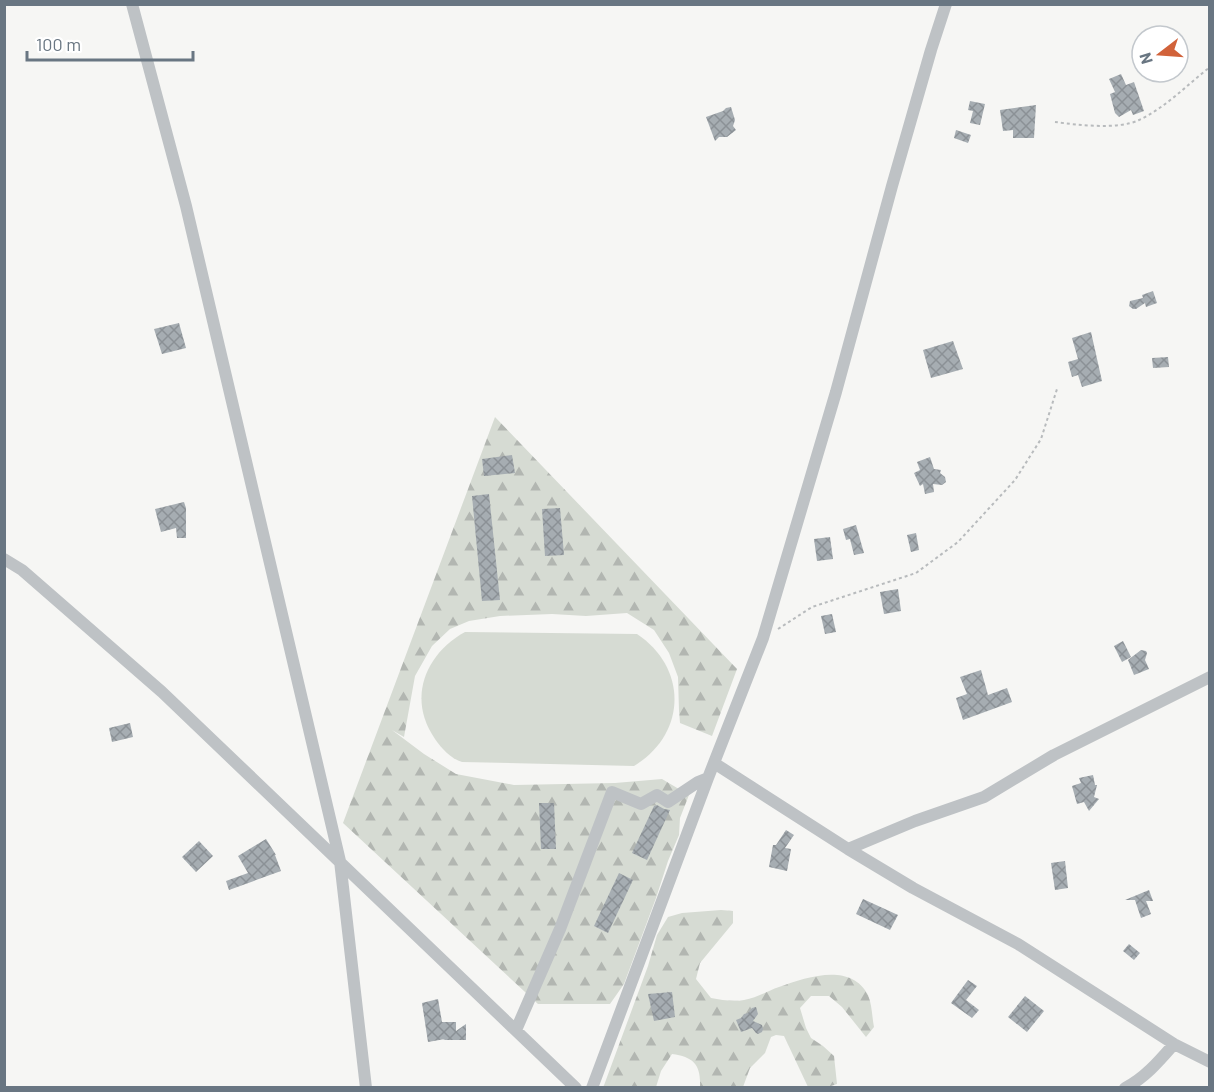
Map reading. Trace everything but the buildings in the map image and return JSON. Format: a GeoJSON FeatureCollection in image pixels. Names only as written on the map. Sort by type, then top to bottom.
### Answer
{"type":"FeatureCollection","features":[{"type":"Feature","properties":{"kind":"street"},"geometry":{"type":"LineString","coordinates":[[132,4],[186,206],[340,861],[366,1088]]}},
{"type":"Feature","properties":{"kind":"street"},"geometry":{"type":"LineString","coordinates":[[592,1088],[763,638],[836,392],[892,186],[946,4]]}},
{"type":"Feature","properties":{"kind":"street"},"geometry":{"type":"LineString","coordinates":[[4,559],[22,570],[162,692],[576,1088]]}},
{"type":"Feature","properties":{"kind":"street"},"geometry":{"type":"LineString","coordinates":[[848,849],[915,821],[984,797],[1054,755],[1209,676]]}},
{"type":"Feature","properties":{"kind":"street"},"geometry":{"type":"LineString","coordinates":[[714,763],[848,849],[913,888],[1018,944],[1174,1044],[1209,1062]]}},
{"type":"Feature","properties":{"kind":"street"},"geometry":{"type":"LineString","coordinates":[[516,1030],[560,929],[612,792],[641,804],[657,795],[668,802],[708,778]]}},
{"type":"Feature","properties":{"kind":"street"},"geometry":{"type":"LineString","coordinates":[[1125,1088],[1155,1066],[1174,1044]]}},
{"type":"Feature","properties":{"kind":"path"},"geometry":{"type":"LineString","coordinates":[[1056,122],[1089,126],[1137,121],[1161,106],[1209,67]]}},
{"type":"Feature","properties":{"kind":"path"},"geometry":{"type":"LineString","coordinates":[[763,638],[812,607],[916,573],[958,542],[1015,480],[1041,439],[1057,389]]}},
{"type":"Feature","properties":{"kind":"green space"},"geometry":{"type":"Polygon","coordinates":[[[495,417],[737,669],[712,736],[680,723],[678,677],[669,653],[654,630],[627,613],[586,616],[552,614],[500,616],[469,621],[450,629],[432,646],[415,676],[404,737],[392,730],[456,774],[514,785],[615,783],[662,779],[689,795],[680,818],[679,835],[624,984],[610,1004],[538,1004],[343,823],[495,417]]]}},
{"type":"Feature","properties":{"kind":"green space"},"geometry":{"type":"Polygon","coordinates":[[[465,632],[637,634],[654,648],[666,664],[672,682],[674,701],[672,719],[664,737],[651,753],[634,766],[462,762],[450,756],[440,746],[427,724],[422,708],[422,693],[424,679],[440,652],[465,632]]]}},
{"type":"Feature","properties":{"kind":"green space"},"geometry":{"type":"Polygon","coordinates":[[[733,911],[733,923],[700,963],[696,979],[711,998],[744,1000],[802,979],[828,975],[851,978],[868,995],[874,1027],[866,1037],[842,1007],[829,996],[811,996],[800,1008],[811,1038],[834,1056],[837,1084],[828,1087],[808,1087],[784,1036],[776,1035],[771,1037],[765,1053],[750,1068],[743,1087],[700,1087],[699,1073],[695,1063],[686,1057],[672,1054],[661,1071],[656,1087],[603,1088],[648,966],[657,935],[668,917],[682,913],[733,911]]]}}]}
